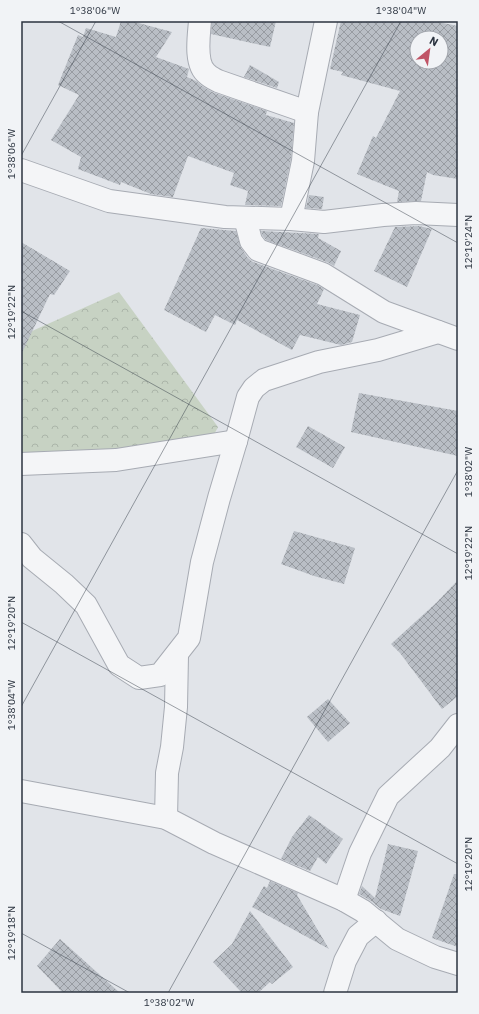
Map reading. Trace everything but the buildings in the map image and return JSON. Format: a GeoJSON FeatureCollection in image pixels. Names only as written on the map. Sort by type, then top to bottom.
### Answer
{"type":"FeatureCollection","features":[{"type":"Feature","properties":{"kind":"street"},"geometry":{"type":"LineString","coordinates":[[200,21],[198,51],[205,73],[218,81],[307,112]]}},
{"type":"Feature","properties":{"kind":"street"},"geometry":{"type":"LineString","coordinates":[[291,219],[303,160],[307,112],[326,21]]}},
{"type":"Feature","properties":{"kind":"street"},"geometry":{"type":"LineString","coordinates":[[21,170],[109,201],[225,217],[291,219],[324,222],[383,215],[416,213],[458,215]]}},
{"type":"Feature","properties":{"kind":"street"},"geometry":{"type":"LineString","coordinates":[[245,218],[251,241],[258,250],[323,274],[384,312],[448,335]]}},
{"type":"Feature","properties":{"kind":"street"},"geometry":{"type":"LineString","coordinates":[[21,544],[32,558],[64,584],[86,605],[119,665],[139,678],[160,675],[189,638],[202,562],[218,498],[248,397],[254,388],[264,380],[319,362],[448,335]]}},
{"type":"Feature","properties":{"kind":"street"},"geometry":{"type":"LineString","coordinates":[[21,464],[116,460],[236,441]]}},
{"type":"Feature","properties":{"kind":"street"},"geometry":{"type":"LineString","coordinates":[[166,818],[166,773],[172,747],[176,707],[177,655]]}},
{"type":"Feature","properties":{"kind":"street"},"geometry":{"type":"LineString","coordinates":[[344,900],[360,853],[388,796],[440,748],[458,725]]}},
{"type":"Feature","properties":{"kind":"street"},"geometry":{"type":"LineString","coordinates":[[21,791],[166,818],[214,843],[344,900],[364,911],[397,939],[435,957],[458,964]]}},
{"type":"Feature","properties":{"kind":"street"},"geometry":{"type":"LineString","coordinates":[[335,993],[345,960],[358,936],[376,921]]}},
{"type":"Feature","properties":{"kind":"green space"},"geometry":{"type":"Polygon","coordinates":[[[119,292],[218,427],[208,446],[21,460],[21,336],[119,292]]]}}]}
